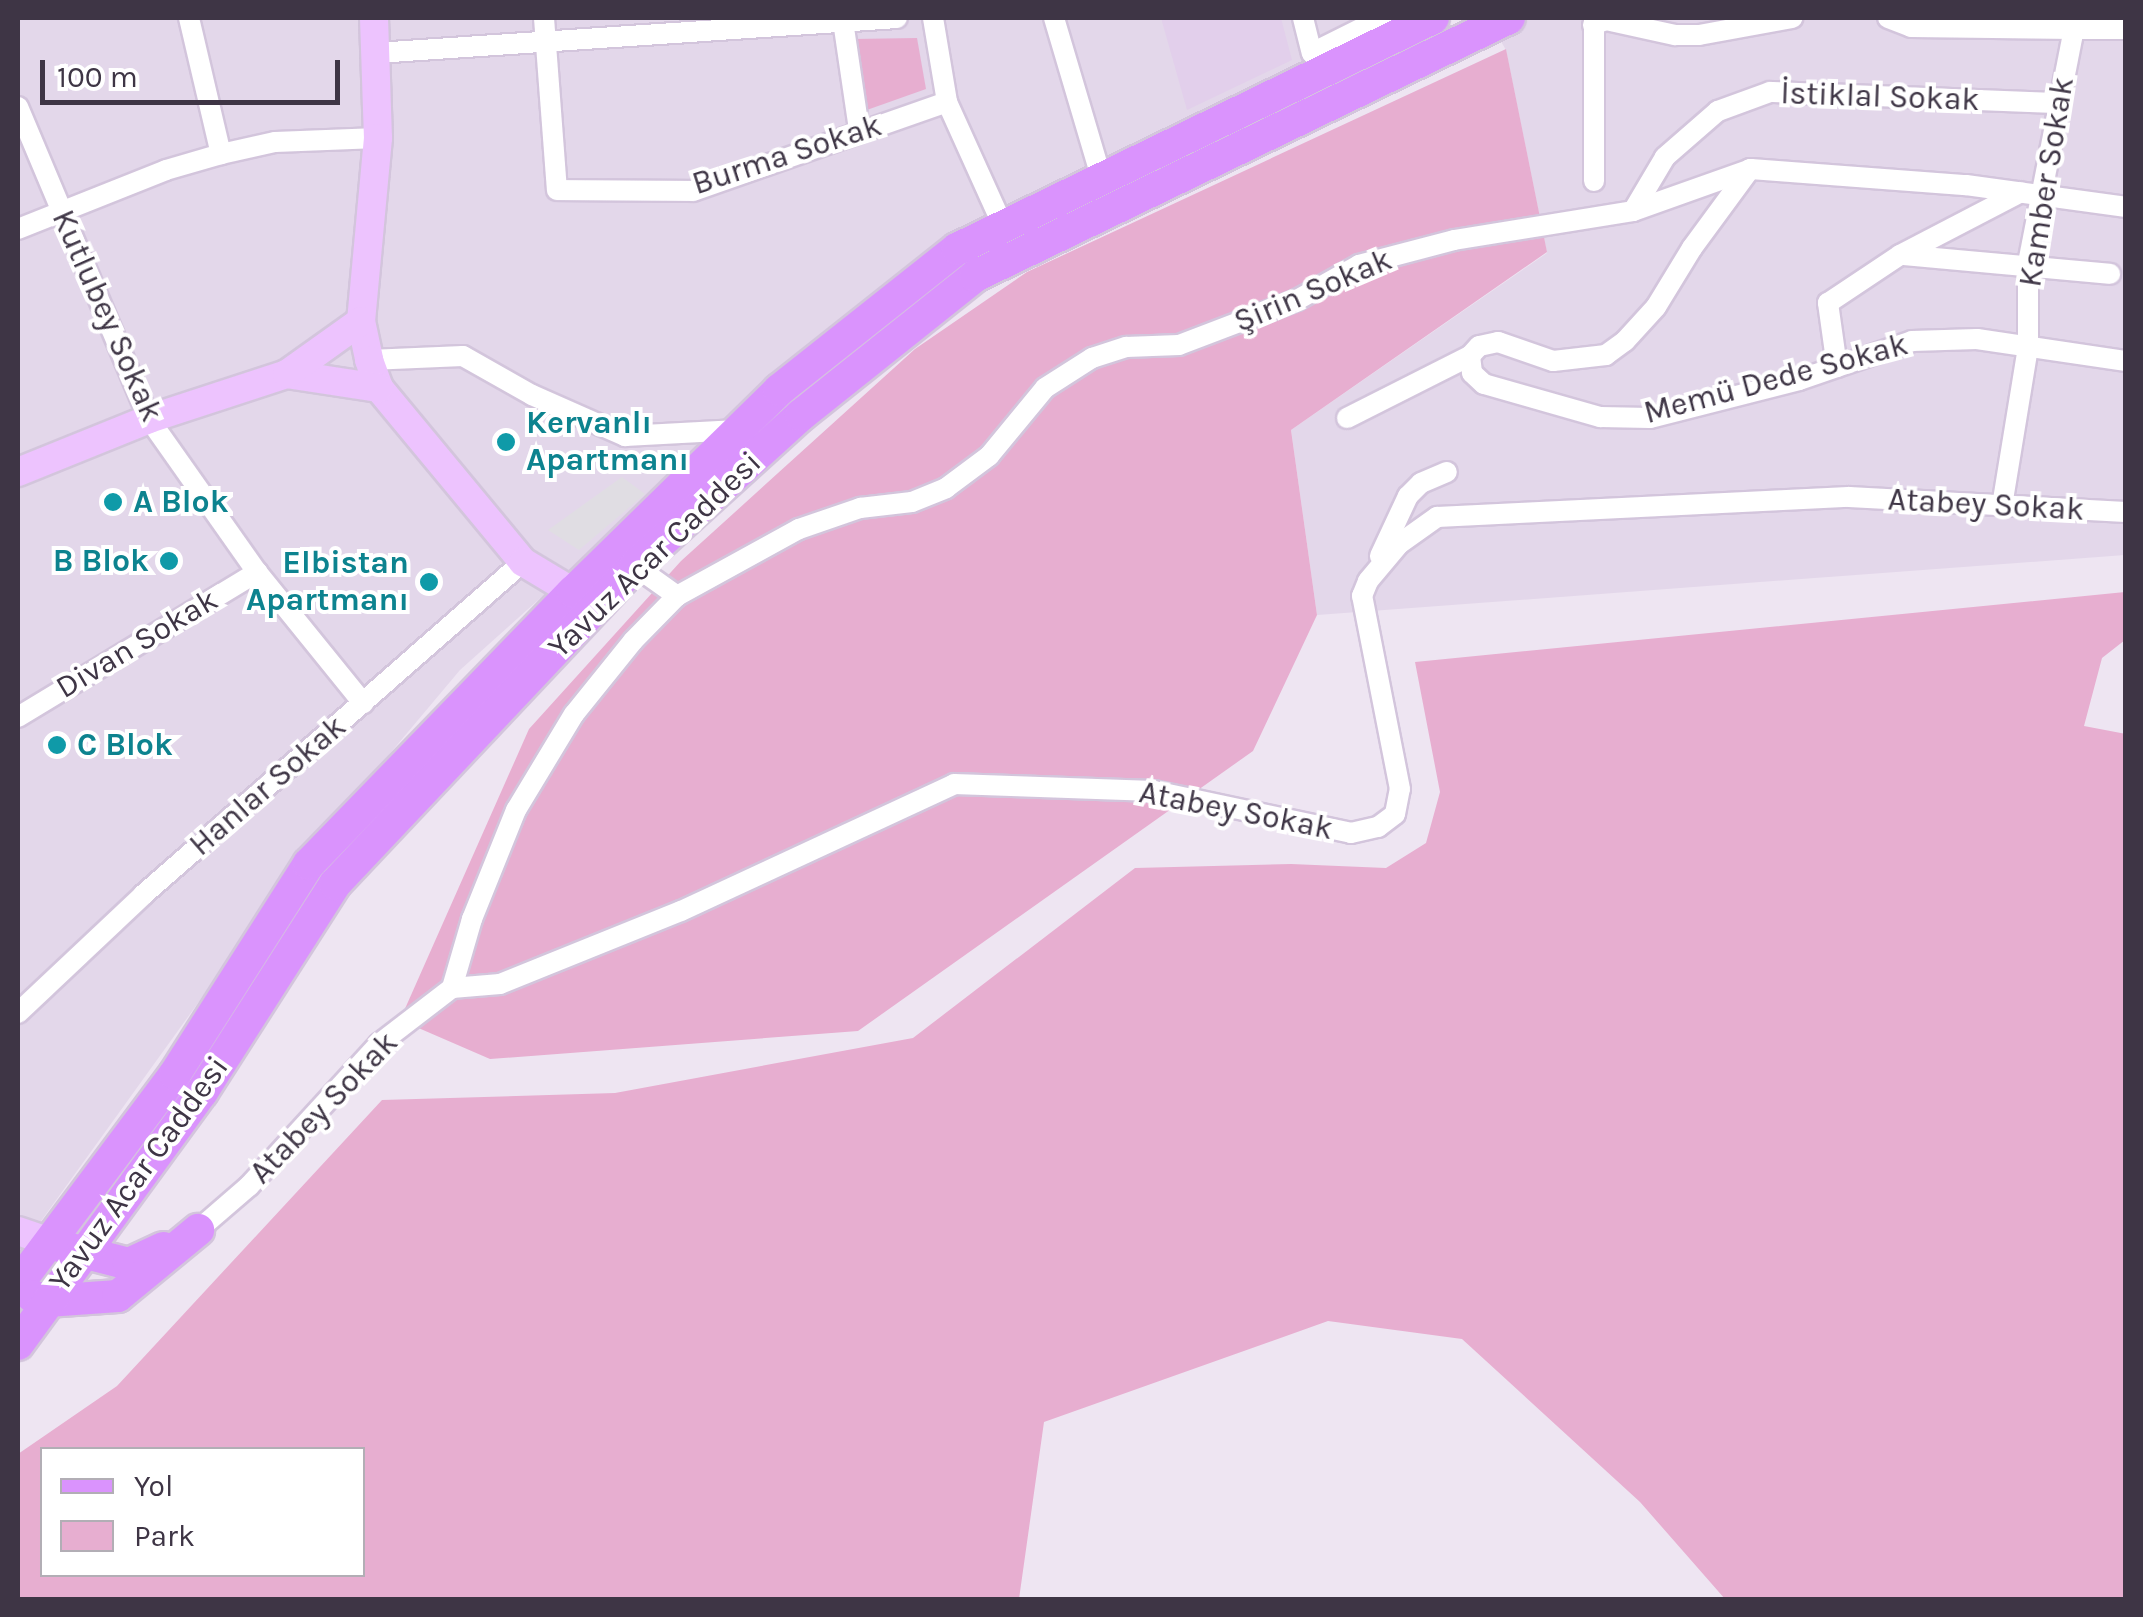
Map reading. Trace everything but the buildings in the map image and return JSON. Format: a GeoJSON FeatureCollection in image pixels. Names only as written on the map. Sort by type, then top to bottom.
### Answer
{"type":"FeatureCollection","features":[{"type":"Feature","properties":{"kind":"main road"},"geometry":{"type":"LineString","coordinates":[[374,18],[378,138],[361,321],[369,360],[379,388],[523,562],[573,592]]}},
{"type":"Feature","properties":{"kind":"main road","name":"Yavuz Acar Caddesi"},"geometry":{"type":"LineString","coordinates":[[18,1284],[32,1236],[175,1074],[309,864],[573,592],[780,390],[957,249],[1432,18]]}},
{"type":"Feature","properties":{"kind":"main road","name":"Yavuz Acar Caddesi"},"geometry":{"type":"LineString","coordinates":[[18,1344],[32,1296],[80,1253],[202,1092],[336,884],[636,566],[801,415],[975,276],[1509,18]]}},
{"type":"Feature","properties":{"kind":"main road"},"geometry":{"type":"LineString","coordinates":[[18,472],[150,419],[287,374],[361,321]]}},
{"type":"Feature","properties":{"kind":"main road"},"geometry":{"type":"LineString","coordinates":[[287,374],[379,388]]}},
{"type":"Feature","properties":{"kind":"main road"},"geometry":{"type":"LineString","coordinates":[[32,1236],[80,1253],[129,1264],[198,1230]]}},
{"type":"Feature","properties":{"kind":"main road"},"geometry":{"type":"LineString","coordinates":[[32,1296],[118,1296],[198,1230]]}},
{"type":"Feature","properties":{"kind":"street"},"geometry":{"type":"LineString","coordinates":[[190,18],[221,154]]}},
{"type":"Feature","properties":{"kind":"street"},"geometry":{"type":"LineString","coordinates":[[376,53],[545,28],[897,18]]}},
{"type":"Feature","properties":{"kind":"street"},"geometry":{"type":"LineString","coordinates":[[933,18],[947,102],[1003,226]]}},
{"type":"Feature","properties":{"kind":"street"},"geometry":{"type":"LineString","coordinates":[[1054,18],[1101,176]]}},
{"type":"Feature","properties":{"kind":"street"},"geometry":{"type":"LineString","coordinates":[[1303,18],[1312,53],[1382,18]]}},
{"type":"Feature","properties":{"kind":"street"},"geometry":{"type":"LineString","coordinates":[[1594,180],[1593,21],[1698,35],[1792,18]]}},
{"type":"Feature","properties":{"kind":"street"},"geometry":{"type":"LineString","coordinates":[[1888,18],[1910,28],[2126,29]]}},
{"type":"Feature","properties":{"kind":"street"},"geometry":{"type":"LineString","coordinates":[[843,21],[859,130]]}},
{"type":"Feature","properties":{"kind":"street","name":"Burma Sokak"},"geometry":{"type":"LineString","coordinates":[[545,28],[557,190],[694,191],[947,102]]}},
{"type":"Feature","properties":{"kind":"street","name":"Kamber Sokak"},"geometry":{"type":"LineString","coordinates":[[2002,506],[2028,348],[2030,193],[2058,103],[2074,29]]}},
{"type":"Feature","properties":{"kind":"street","name":"İstiklal Sokak"},"geometry":{"type":"LineString","coordinates":[[1632,210],[1665,156],[1718,111],[1770,92],[2058,103]]}},
{"type":"Feature","properties":{"kind":"street","name":"Kutlubey Sokak"},"geometry":{"type":"LineString","coordinates":[[18,107],[150,419],[257,572],[363,703]]}},
{"type":"Feature","properties":{"kind":"street"},"geometry":{"type":"LineString","coordinates":[[18,229],[166,170],[221,154],[275,142],[378,138]]}},
{"type":"Feature","properties":{"kind":"street"},"geometry":{"type":"LineString","coordinates":[[1346,418],[1470,356],[1479,346],[1498,342],[1553,361],[1606,355],[1656,308],[1692,248],[1750,168]]}},
{"type":"Feature","properties":{"kind":"street","name":"Şirin Sokak"},"geometry":{"type":"LineString","coordinates":[[677,596],[799,529],[860,508],[912,502],[946,488],[989,456],[1045,388],[1092,358],[1126,347],[1179,346],[1297,300],[1359,265],[1396,255],[1454,240],[1632,210],[1750,168],[2030,193],[2126,207]]}},
{"type":"Feature","properties":{"kind":"street"},"geometry":{"type":"LineString","coordinates":[[1837,367],[1828,304],[1900,255],[2030,193]]}},
{"type":"Feature","properties":{"kind":"street"},"geometry":{"type":"LineString","coordinates":[[1900,255],[2110,274]]}},
{"type":"Feature","properties":{"kind":"street","name":"Memü Dede Sokak"},"geometry":{"type":"LineString","coordinates":[[1470,356],[1472,373],[1484,384],[1600,417],[1650,418],[1837,367],[1912,342],[1977,339],[2126,361]]}},
{"type":"Feature","properties":{"kind":"street"},"geometry":{"type":"LineString","coordinates":[[369,360],[463,356],[532,395],[625,436],[738,430]]}},
{"type":"Feature","properties":{"kind":"street"},"geometry":{"type":"LineString","coordinates":[[1368,581],[1408,496],[1421,483],[1448,472]]}},
{"type":"Feature","properties":{"kind":"street","name":"Atabey Sokak"},"geometry":{"type":"LineString","coordinates":[[198,1230],[249,1186],[379,1044],[452,988],[500,984],[681,912],[954,784],[1154,791],[1351,833],[1378,827],[1395,814],[1400,788],[1393,740],[1366,633],[1362,596],[1368,581],[1399,544],[1437,517],[1849,496],[2126,512]]}},
{"type":"Feature","properties":{"kind":"street","name":"Hanlar Sokak"},"geometry":{"type":"LineString","coordinates":[[18,1013],[96,938],[523,562]]}},
{"type":"Feature","properties":{"kind":"street"},"geometry":{"type":"LineString","coordinates":[[452,988],[472,920],[516,810],[574,714],[632,641],[677,596],[636,566]]}},
{"type":"Feature","properties":{"kind":"street","name":"Divan Sokak"},"geometry":{"type":"LineString","coordinates":[[18,717],[257,572]]}},
{"type":"Feature","properties":{"kind":"shaded area"},"geometry":{"type":"Polygon","coordinates":[[[18,18],[1405,18],[913,264],[460,670],[303,857],[18,1253],[18,18]]]}},
{"type":"Feature","properties":{"kind":"shaded area"},"geometry":{"type":"Polygon","coordinates":[[[1161,18],[1281,18],[1292,60],[1187,110],[1161,18]]]}},
{"type":"Feature","properties":{"kind":"shaded area"},"geometry":{"type":"Polygon","coordinates":[[[1487,18],[2125,18],[2125,555],[1317,615],[1291,430],[1547,253],[1506,50],[1487,18]]]}},
{"type":"Feature","properties":{"kind":"shaded area"},"geometry":{"type":"Polygon","coordinates":[[[622,477],[645,494],[579,550],[548,530],[622,477]]]}},
{"type":"Feature","properties":{"kind":"green space"},"geometry":{"type":"Polygon","coordinates":[[[917,38],[926,89],[864,111],[853,39],[917,38]]]}},
{"type":"Feature","properties":{"kind":"green space"},"geometry":{"type":"Polygon","coordinates":[[[1506,49],[1547,252],[1291,430],[1317,615],[1253,751],[858,1031],[490,1059],[400,1020],[529,729],[681,561],[915,349],[1027,272],[1506,49]]]}},
{"type":"Feature","properties":{"kind":"green space"},"geometry":{"type":"Polygon","coordinates":[[[2125,592],[2125,640],[2102,658],[2084,726],[2126,734],[2125,1599],[1725,1599],[1640,1502],[1462,1339],[1328,1321],[1044,1422],[1019,1599],[18,1599],[18,1454],[117,1386],[382,1100],[615,1093],[913,1038],[1135,868],[1291,864],[1386,868],[1426,843],[1440,792],[1415,662],[2125,592]]]}},
{"type":"Feature","properties":{"kind":"place","name":"Kervanlı Apartmanı"},"geometry":{"type":"Point","coordinates":[506,442]}},
{"type":"Feature","properties":{"kind":"place","name":"A Blok"},"geometry":{"type":"Point","coordinates":[113,502]}},
{"type":"Feature","properties":{"kind":"place","name":"B Blok"},"geometry":{"type":"Point","coordinates":[169,561]}},
{"type":"Feature","properties":{"kind":"place","name":"Elbistan Apartmanı"},"geometry":{"type":"Point","coordinates":[429,582]}},
{"type":"Feature","properties":{"kind":"place","name":"C Blok"},"geometry":{"type":"Point","coordinates":[57,745]}}]}
